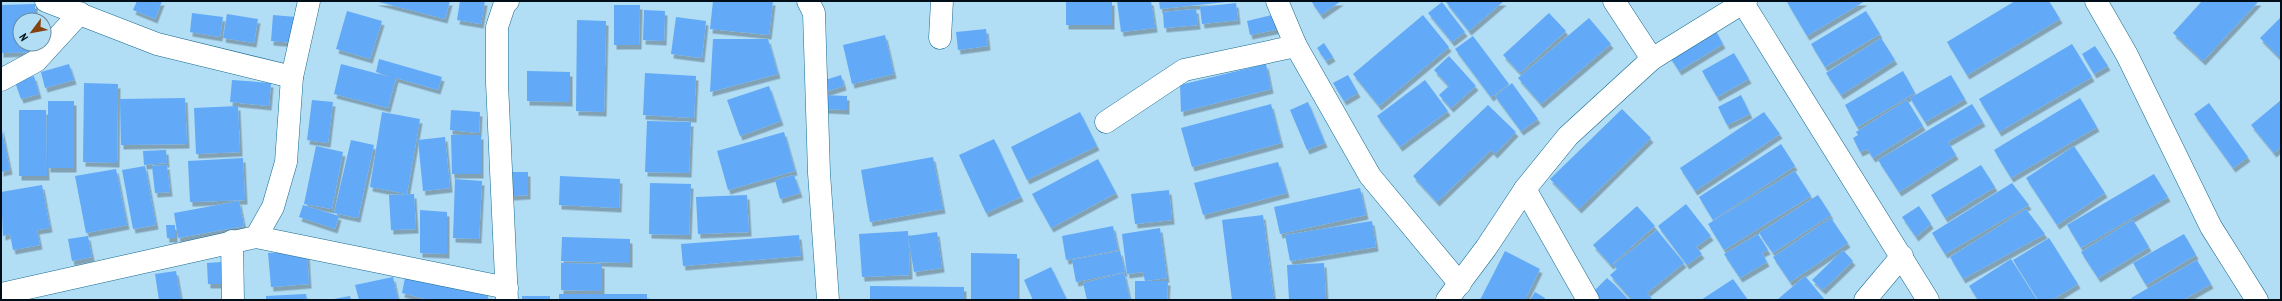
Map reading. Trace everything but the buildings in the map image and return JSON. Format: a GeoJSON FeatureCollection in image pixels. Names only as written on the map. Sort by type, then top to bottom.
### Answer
{"type":"FeatureCollection","features":[{"type":"Feature","properties":{"kind":"street"},"geometry":{"type":"LineString","coordinates":[[46,1],[157,44],[292,77]]}},
{"type":"Feature","properties":{"kind":"street"},"geometry":{"type":"LineString","coordinates":[[256,237],[273,207],[286,162],[292,77],[309,1]]}},
{"type":"Feature","properties":{"kind":"street"},"geometry":{"type":"LineString","coordinates":[[1,294],[169,257],[232,241],[256,237],[507,294],[497,83],[497,27],[505,3],[508,1]]}},
{"type":"Feature","properties":{"kind":"street"},"geometry":{"type":"LineString","coordinates":[[808,1],[814,13],[819,173],[828,300]]}},
{"type":"Feature","properties":{"kind":"street"},"geometry":{"type":"LineString","coordinates":[[940,38],[942,1]]}},
{"type":"Feature","properties":{"kind":"street"},"geometry":{"type":"LineString","coordinates":[[1277,1],[1296,46],[1370,176],[1460,284]]}},
{"type":"Feature","properties":{"kind":"street"},"geometry":{"type":"LineString","coordinates":[[1614,1],[1652,59]]}},
{"type":"Feature","properties":{"kind":"street"},"geometry":{"type":"LineString","coordinates":[[2096,1],[2128,55],[2211,227],[2257,300]]}},
{"type":"Feature","properties":{"kind":"street"},"geometry":{"type":"LineString","coordinates":[[1446,300],[1460,284],[1525,189],[1568,136],[1652,59],[1744,2],[1928,300]]}},
{"type":"Feature","properties":{"kind":"street"},"geometry":{"type":"LineString","coordinates":[[1,80],[36,61],[80,13]]}},
{"type":"Feature","properties":{"kind":"street"},"geometry":{"type":"LineString","coordinates":[[1106,122],[1184,70],[1296,46]]}},
{"type":"Feature","properties":{"kind":"street"},"geometry":{"type":"LineString","coordinates":[[1525,189],[1588,300]]}},
{"type":"Feature","properties":{"kind":"street"},"geometry":{"type":"LineString","coordinates":[[232,241],[234,300]]}},
{"type":"Feature","properties":{"kind":"street"},"geometry":{"type":"LineString","coordinates":[[1865,300],[1902,256]]}}]}
